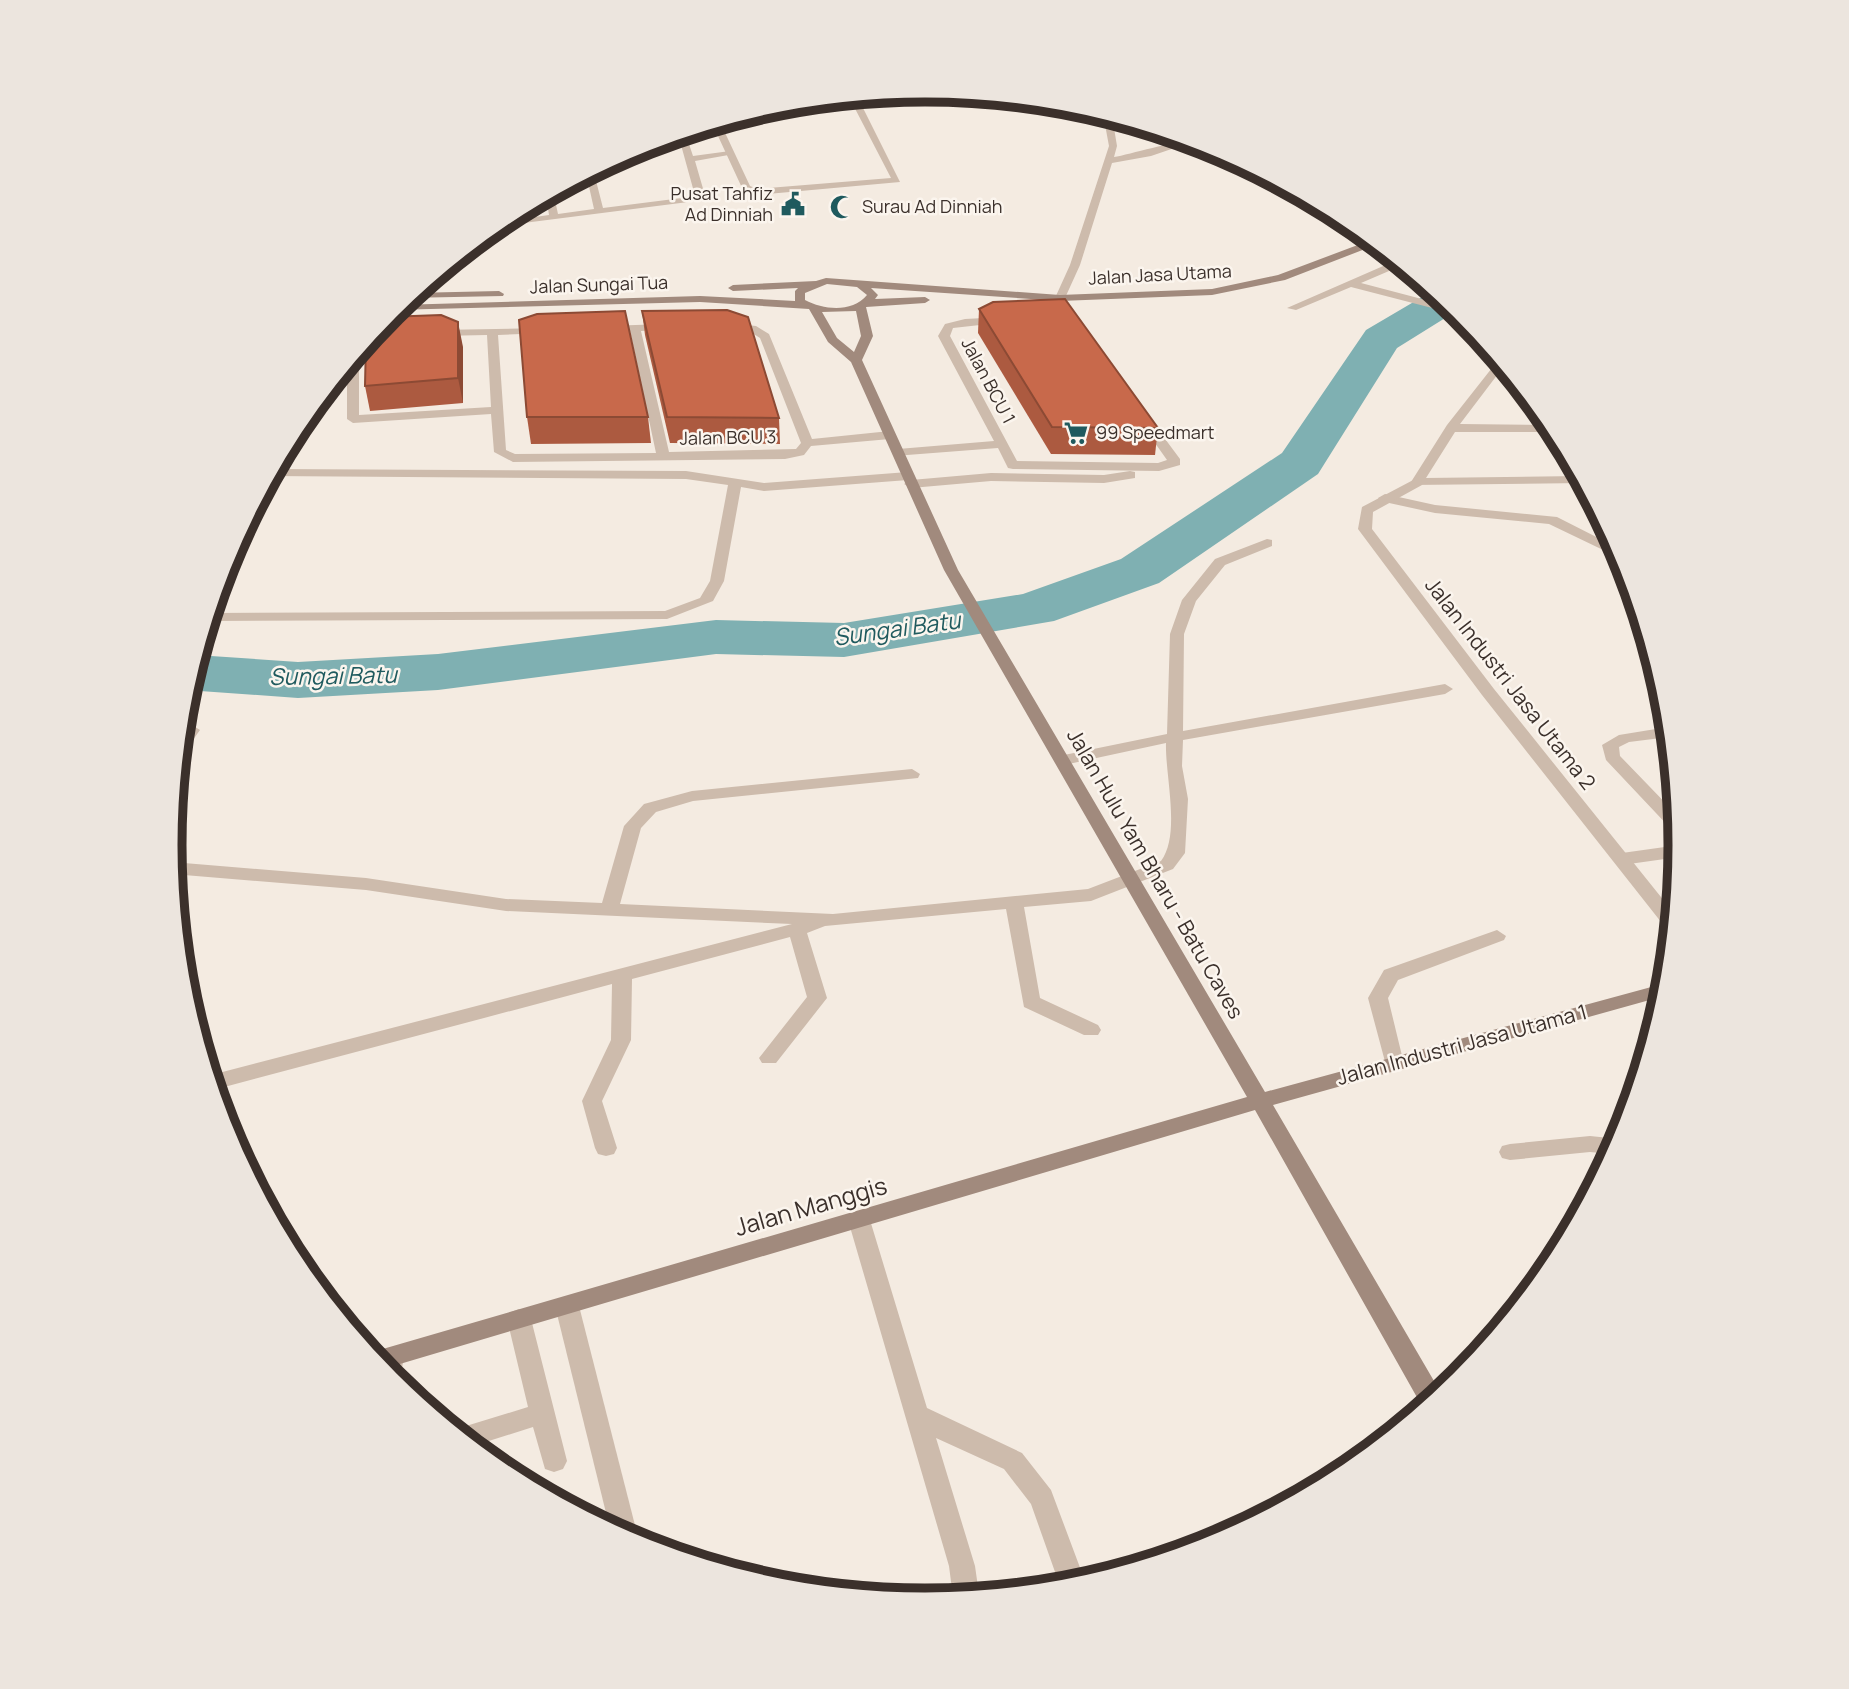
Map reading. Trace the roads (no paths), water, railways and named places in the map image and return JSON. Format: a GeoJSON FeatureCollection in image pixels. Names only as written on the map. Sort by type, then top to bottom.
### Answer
{"type":"FeatureCollection","features":[{"type":"Feature","properties":{"kind":"main road","name":"Jalan Jasa Utama"},"geometry":{"type":"LineString","coordinates":[[860,284],[1060,299],[1188,294],[1249,287],[1310,268],[1364,246]]}},
{"type":"Feature","properties":{"kind":"main road","name":"Jalan Sungai Tua"},"geometry":{"type":"LineString","coordinates":[[425,296],[815,284],[838,281],[860,284]]}},
{"type":"Feature","properties":{"kind":"main road"},"geometry":{"type":"LineString","coordinates":[[810,306],[800,301],[800,291],[815,284]]}},
{"type":"Feature","properties":{"kind":"main road"},"geometry":{"type":"LineString","coordinates":[[856,360],[867,336],[864,304],[873,295],[860,284]]}},
{"type":"Feature","properties":{"kind":"main road","name":"Jalan Jasa Utama"},"geometry":{"type":"LineString","coordinates":[[864,304],[1022,296]]}},
{"type":"Feature","properties":{"kind":"main road","name":"Jalan Sungai Tua"},"geometry":{"type":"LineString","coordinates":[[412,307],[700,299],[837,310],[864,304]]}},
{"type":"Feature","properties":{"kind":"main road","name":"Jalan Hulu Yam Bharu - Batu Caves"},"geometry":{"type":"LineString","coordinates":[[810,306],[832,340],[856,360],[951,570],[1133,878],[1427,1392]]}},
{"type":"Feature","properties":{"kind":"main road","name":"Jalan Industri Jasa Utama 1"},"geometry":{"type":"LineString","coordinates":[[1259,1101],[1652,993]]}},
{"type":"Feature","properties":{"kind":"main road","name":"Jalan Manggis"},"geometry":{"type":"LineString","coordinates":[[392,1363],[519,1319],[1259,1101]]}},
{"type":"Feature","properties":{"kind":"street"},"geometry":{"type":"LineString","coordinates":[[720,131],[746,188],[756,192],[784,192],[889,183],[897,180],[897,175],[858,105]]}},
{"type":"Feature","properties":{"kind":"street"},"geometry":{"type":"LineString","coordinates":[[1077,328],[1062,317],[1060,299],[1075,265],[1113,146],[1109,125]]}},
{"type":"Feature","properties":{"kind":"street"},"geometry":{"type":"LineString","coordinates":[[521,222],[693,199],[699,192],[685,142]]}},
{"type":"Feature","properties":{"kind":"street"},"geometry":{"type":"LineString","coordinates":[[1107,161],[1148,154],[1175,145]]}},
{"type":"Feature","properties":{"kind":"street"},"geometry":{"type":"LineString","coordinates":[[690,159],[730,154]]}},
{"type":"Feature","properties":{"kind":"street"},"geometry":{"type":"LineString","coordinates":[[592,180],[598,211]]}},
{"type":"Feature","properties":{"kind":"street"},"geometry":{"type":"LineString","coordinates":[[551,202],[554,217]]}},
{"type":"Feature","properties":{"kind":"street"},"geometry":{"type":"LineString","coordinates":[[1292,308],[1390,266]]}},
{"type":"Feature","properties":{"kind":"street"},"geometry":{"type":"LineString","coordinates":[[1350,283],[1437,307]]}},
{"type":"Feature","properties":{"kind":"street","name":"Jalan BCU 1"},"geometry":{"type":"LineString","coordinates":[[1017,319],[965,322],[948,326],[944,336],[1013,464],[1158,467],[1175,461],[1134,406]]}},
{"type":"Feature","properties":{"kind":"street","name":"Jalan BCU 3"},"geometry":{"type":"LineString","coordinates":[[492,332],[500,452],[513,458],[785,455],[800,452],[807,443],[765,336],[752,328],[712,326]]}},
{"type":"Feature","properties":{"kind":"street"},"geometry":{"type":"LineString","coordinates":[[596,329],[673,327]]}},
{"type":"Feature","properties":{"kind":"street"},"geometry":{"type":"LineString","coordinates":[[635,328],[663,456]]}},
{"type":"Feature","properties":{"kind":"street"},"geometry":{"type":"LineString","coordinates":[[421,334],[557,331]]}},
{"type":"Feature","properties":{"kind":"street"},"geometry":{"type":"LineString","coordinates":[[1417,481],[1451,428],[1495,369]]}},
{"type":"Feature","properties":{"kind":"street"},"geometry":{"type":"LineString","coordinates":[[353,370],[354,419],[498,410]]}},
{"type":"Feature","properties":{"kind":"street"},"geometry":{"type":"LineString","coordinates":[[1451,428],[1540,429]]}},
{"type":"Feature","properties":{"kind":"street"},"geometry":{"type":"LineString","coordinates":[[807,443],[890,435]]}},
{"type":"Feature","properties":{"kind":"street"},"geometry":{"type":"LineString","coordinates":[[898,453],[1002,444]]}},
{"type":"Feature","properties":{"kind":"street"},"geometry":{"type":"LineString","coordinates":[[281,473],[686,475],[735,484],[765,486],[991,477],[1104,480],[1133,474]]}},
{"type":"Feature","properties":{"kind":"street"},"geometry":{"type":"LineString","coordinates":[[1417,481],[1572,480]]}},
{"type":"Feature","properties":{"kind":"street","name":"Jalan Industri Jasa Utama 2"},"geometry":{"type":"LineString","coordinates":[[1417,481],[1367,510],[1365,529],[1488,692],[1664,913]]}},
{"type":"Feature","properties":{"kind":"street"},"geometry":{"type":"LineString","coordinates":[[218,617],[667,615],[706,601],[717,581],[735,484]]}},
{"type":"Feature","properties":{"kind":"street"},"geometry":{"type":"LineString","coordinates":[[1385,498],[1435,509],[1552,520],[1605,547]]}},
{"type":"Feature","properties":{"kind":"street"},"geometry":{"type":"LineString","coordinates":[[183,869],[366,884],[506,905],[833,919],[1091,895],[1167,865],[1176,853],[1180,799],[1174,766],[1178,692],[1175,655],[1177,634],[1188,600],[1220,562],[1267,543]]}},
{"type":"Feature","properties":{"kind":"street"},"geometry":{"type":"LineString","coordinates":[[1064,760],[1174,737],[1444,690]]}},
{"type":"Feature","properties":{"kind":"street"},"geometry":{"type":"LineString","coordinates":[[1659,733],[1625,738],[1610,745],[1612,757],[1667,814]]}},
{"type":"Feature","properties":{"kind":"street"},"geometry":{"type":"LineString","coordinates":[[608,909],[633,826],[650,808],[692,796],[912,774]]}},
{"type":"Feature","properties":{"kind":"street"},"geometry":{"type":"LineString","coordinates":[[1622,859],[1668,853]]}},
{"type":"Feature","properties":{"kind":"street"},"geometry":{"type":"LineString","coordinates":[[1014,904],[1031,1002],[1091,1030]]}},
{"type":"Feature","properties":{"kind":"street"},"geometry":{"type":"LineString","coordinates":[[220,1081],[833,919]]}},
{"type":"Feature","properties":{"kind":"street"},"geometry":{"type":"LineString","coordinates":[[769,1058],[817,999],[797,929]]}},
{"type":"Feature","properties":{"kind":"street"},"geometry":{"type":"LineString","coordinates":[[1394,1064],[1378,998],[1391,975],[1497,936]]}},
{"type":"Feature","properties":{"kind":"street"},"geometry":{"type":"LineString","coordinates":[[606,1148],[592,1101],[621,1040],[622,975]]}},
{"type":"Feature","properties":{"kind":"street"},"geometry":{"type":"LineString","coordinates":[[1590,1144],[1606,1139]]}},
{"type":"Feature","properties":{"kind":"street"},"geometry":{"type":"LineString","coordinates":[[1510,1152],[1604,1145]]}},
{"type":"Feature","properties":{"kind":"street"},"geometry":{"type":"LineString","coordinates":[[859,1220],[878,1275],[915,1414],[962,1566],[965,1586]]}},
{"type":"Feature","properties":{"kind":"street"},"geometry":{"type":"LineString","coordinates":[[567,1306],[621,1523]]}},
{"type":"Feature","properties":{"kind":"street"},"geometry":{"type":"LineString","coordinates":[[519,1319],[554,1461]]}},
{"type":"Feature","properties":{"kind":"street"},"geometry":{"type":"LineString","coordinates":[[473,1435],[541,1414]]}},
{"type":"Feature","properties":{"kind":"street"},"geometry":{"type":"LineString","coordinates":[[915,1414],[958,1437],[1013,1461],[1042,1498],[1069,1573]]}},
{"type":"Feature","properties":{"kind":"waterway","name":"Sungai Batu"},"geometry":{"type":"LineString","coordinates":[[202,674],[298,680],[438,672],[716,637],[844,640],[1034,609],[1140,571],[1300,463],[1381,339],[1436,306]]}},
{"type":"Feature","properties":{"kind":"place","name":"Pusat Tahfiz Ad Dinniah"},"geometry":{"type":"Point","coordinates":[793,204]}},
{"type":"Feature","properties":{"kind":"place","name":"Surau Ad Dinniah"},"geometry":{"type":"Point","coordinates":[842,207]}},
{"type":"Feature","properties":{"kind":"place","name":"99 Speedmart"},"geometry":{"type":"Point","coordinates":[1076,433]}}]}
